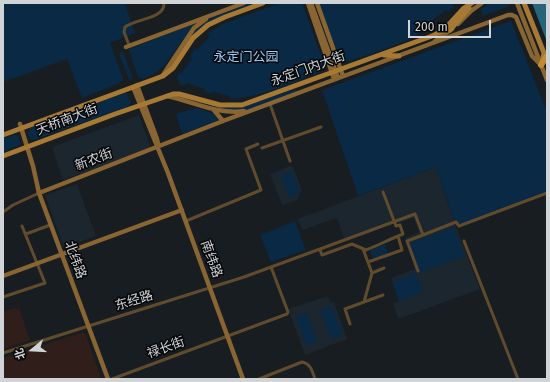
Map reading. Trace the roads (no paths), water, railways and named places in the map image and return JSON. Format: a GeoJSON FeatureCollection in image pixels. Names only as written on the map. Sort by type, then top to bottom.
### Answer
{"type":"FeatureCollection","features":[{"type":"Feature","properties":{"kind":"highway"},"geometry":{"type":"LineString","coordinates":[[541,65],[546,55]]}},
{"type":"Feature","properties":{"kind":"highway"},"geometry":{"type":"LineString","coordinates":[[541,65],[547,60]]}},
{"type":"Feature","properties":{"kind":"main road"},"geometry":{"type":"LineString","coordinates":[[135,86],[163,76],[173,68],[175,60],[181,52],[197,34],[213,22],[263,3]]}},
{"type":"Feature","properties":{"kind":"main road"},"geometry":{"type":"LineString","coordinates":[[450,30],[473,3]]}},
{"type":"Feature","properties":{"kind":"main road","name":"永定门内大街"},"geometry":{"type":"LineString","coordinates":[[142,105],[173,94],[199,102],[220,105],[242,105],[444,31],[464,8],[473,3]]}},
{"type":"Feature","properties":{"kind":"main road"},"geometry":{"type":"LineString","coordinates":[[524,3],[546,55]]}},
{"type":"Feature","properties":{"kind":"main road"},"geometry":{"type":"LineString","coordinates":[[381,54],[399,56]]}},
{"type":"Feature","properties":{"kind":"main road","name":"天桥南大街"},"geometry":{"type":"LineString","coordinates":[[3,135],[21,126],[135,86]]}},
{"type":"Feature","properties":{"kind":"main road","name":"天桥南大街"},"geometry":{"type":"LineString","coordinates":[[3,156],[142,105]]}},
{"type":"Feature","properties":{"kind":"street"},"geometry":{"type":"LineString","coordinates":[[164,3],[163,9],[159,14],[125,27],[124,32],[128,46],[244,3]]}},
{"type":"Feature","properties":{"kind":"street"},"geometry":{"type":"LineString","coordinates":[[308,3],[339,78]]}},
{"type":"Feature","properties":{"kind":"street"},"geometry":{"type":"LineString","coordinates":[[314,3],[339,78]]}},
{"type":"Feature","properties":{"kind":"street"},"geometry":{"type":"LineString","coordinates":[[429,44],[450,30],[482,3]]}},
{"type":"Feature","properties":{"kind":"street"},"geometry":{"type":"LineString","coordinates":[[518,3],[547,80]]}},
{"type":"Feature","properties":{"kind":"street"},"geometry":{"type":"LineString","coordinates":[[181,52],[194,28],[202,21],[216,13]]}},
{"type":"Feature","properties":{"kind":"street"},"geometry":{"type":"LineString","coordinates":[[158,147],[223,121],[508,15],[515,16],[518,20],[532,56],[541,65]]}},
{"type":"Feature","properties":{"kind":"street","name":"南纬路"},"geometry":{"type":"LineString","coordinates":[[135,86],[154,140],[182,210],[243,379]]}},
{"type":"Feature","properties":{"kind":"street"},"geometry":{"type":"LineString","coordinates":[[199,102],[213,109],[232,112],[254,110]]}},
{"type":"Feature","properties":{"kind":"street"},"geometry":{"type":"LineString","coordinates":[[270,104],[290,161]]}},
{"type":"Feature","properties":{"kind":"street"},"geometry":{"type":"LineString","coordinates":[[213,109],[223,121]]}},
{"type":"Feature","properties":{"kind":"street","name":"北纬路"},"geometry":{"type":"LineString","coordinates":[[21,126],[28,147],[39,193],[50,225],[108,379]]}},
{"type":"Feature","properties":{"kind":"street"},"geometry":{"type":"LineString","coordinates":[[262,148],[321,127]]}},
{"type":"Feature","properties":{"kind":"street"},"geometry":{"type":"LineString","coordinates":[[186,221],[261,190],[246,149],[258,144]]}},
{"type":"Feature","properties":{"kind":"street","name":"新农街"},"geometry":{"type":"LineString","coordinates":[[39,193],[158,147]]}},
{"type":"Feature","properties":{"kind":"street"},"geometry":{"type":"LineString","coordinates":[[320,250],[322,255],[352,244],[366,250],[385,243],[388,239],[403,234],[400,225],[396,226],[394,222],[383,192]]}},
{"type":"Feature","properties":{"kind":"street"},"geometry":{"type":"LineString","coordinates":[[3,212],[19,202],[39,193]]}},
{"type":"Feature","properties":{"kind":"street"},"geometry":{"type":"LineString","coordinates":[[418,271],[407,241],[456,222],[459,226],[547,193]]}},
{"type":"Feature","properties":{"kind":"street"},"geometry":{"type":"LineString","coordinates":[[3,276],[182,210]]}},
{"type":"Feature","properties":{"kind":"street","name":"东经路"},"geometry":{"type":"LineString","coordinates":[[3,353],[210,288],[320,250],[415,214],[423,235]]}},
{"type":"Feature","properties":{"kind":"street"},"geometry":{"type":"LineString","coordinates":[[26,234],[50,225]]}},
{"type":"Feature","properties":{"kind":"street"},"geometry":{"type":"LineString","coordinates":[[3,297],[45,283],[22,226]]}},
{"type":"Feature","properties":{"kind":"street"},"geometry":{"type":"LineString","coordinates":[[368,262],[402,250],[398,236]]}},
{"type":"Feature","properties":{"kind":"street"},"geometry":{"type":"LineString","coordinates":[[464,241],[518,379]]}},
{"type":"Feature","properties":{"kind":"street"},"geometry":{"type":"LineString","coordinates":[[364,249],[372,272],[364,302]]}},
{"type":"Feature","properties":{"kind":"street","name":"禄长街"},"geometry":{"type":"LineString","coordinates":[[112,379],[287,314],[288,312],[271,267]]}},
{"type":"Feature","properties":{"kind":"street"},"geometry":{"type":"LineString","coordinates":[[372,272],[384,268]]}},
{"type":"Feature","properties":{"kind":"street"},"geometry":{"type":"LineString","coordinates":[[350,324],[345,309],[383,295]]}},
{"type":"Feature","properties":{"kind":"street"},"geometry":{"type":"LineString","coordinates":[[259,379],[302,362],[310,366],[315,379]]}},
{"type":"Feature","properties":{"kind":"park label","name":"永定门公园"},"geometry":{"type":"Point","coordinates":[246,57]}}]}
